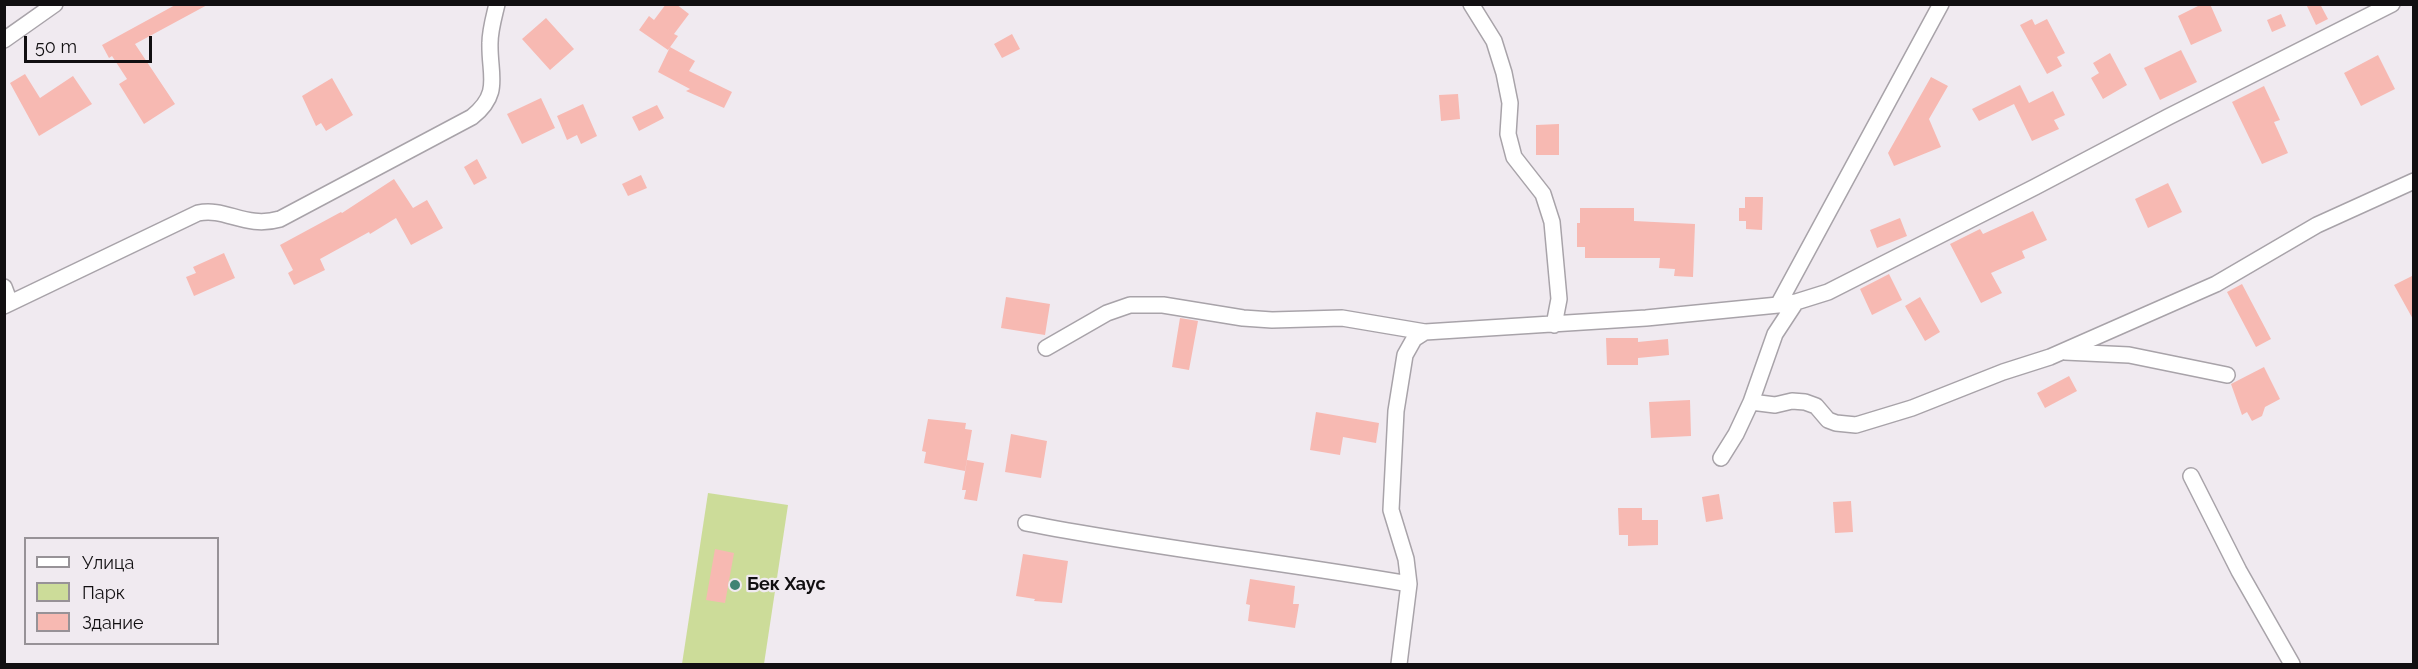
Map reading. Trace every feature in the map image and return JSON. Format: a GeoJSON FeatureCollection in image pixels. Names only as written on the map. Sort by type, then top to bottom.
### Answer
{"type":"FeatureCollection","features":[{"type":"Feature","properties":{"kind":"street"},"geometry":{"type":"LineString","coordinates":[[4,40],[55,4]]}},
{"type":"Feature","properties":{"kind":"street"},"geometry":{"type":"LineString","coordinates":[[4,287],[7,305],[198,213],[216,212],[244,221],[269,222],[280,219],[472,117],[485,107],[490,96],[492,69],[490,42],[497,4]]}},
{"type":"Feature","properties":{"kind":"street"},"geometry":{"type":"LineString","coordinates":[[1471,4],[1494,41],[1504,74],[1510,103],[1508,134],[1514,157],[1543,194],[1552,222],[1559,300],[1554,325]]}},
{"type":"Feature","properties":{"kind":"street"},"geometry":{"type":"LineString","coordinates":[[1778,305],[1941,4]]}},
{"type":"Feature","properties":{"kind":"street"},"geometry":{"type":"LineString","coordinates":[[1046,348],[1107,313],[1130,305],[1163,304],[1243,318],[1272,320],[1342,318],[1425,332],[1554,325],[1796,302],[1828,292],[2392,4]]}},
{"type":"Feature","properties":{"kind":"street"},"geometry":{"type":"LineString","coordinates":[[1751,402],[1775,405],[1792,401],[1805,402],[1816,406],[1828,420],[1857,425],[1912,408],[2062,351],[2216,284],[2317,225],[2414,181]]}},
{"type":"Feature","properties":{"kind":"street"},"geometry":{"type":"LineString","coordinates":[[1721,458],[1736,434],[1751,402],[1775,334],[1796,302]]}},
{"type":"Feature","properties":{"kind":"street"},"geometry":{"type":"LineString","coordinates":[[1399,664],[1409,584],[1406,559],[1391,510],[1396,411],[1403,361],[1408,347],[1414,339],[1425,332]]}},
{"type":"Feature","properties":{"kind":"street"},"geometry":{"type":"LineString","coordinates":[[2062,351],[2129,355],[2227,375]]}},
{"type":"Feature","properties":{"kind":"street"},"geometry":{"type":"LineString","coordinates":[[2191,476],[2239,571],[2292,664]]}},
{"type":"Feature","properties":{"kind":"street"},"geometry":{"type":"LineString","coordinates":[[1026,524],[1096,537],[1409,584]]}},
{"type":"Feature","properties":{"kind":"green space","name":"Бек Хаус"},"geometry":{"type":"Polygon","coordinates":[[[708,493],[788,505],[764,664],[682,664],[708,493]]]}},
{"type":"Feature","properties":{"kind":"building"},"geometry":{"type":"Polygon","coordinates":[[[177,4],[209,4],[135,44],[175,104],[144,124],[119,84],[127,79],[112,56],[109,58],[102,45],[177,4]]]}},
{"type":"Feature","properties":{"kind":"building"},"geometry":{"type":"Polygon","coordinates":[[[666,4],[676,4],[689,14],[674,34],[678,36],[668,50],[639,30],[649,16],[654,20],[666,4]]]}},
{"type":"Feature","properties":{"kind":"building"},"geometry":{"type":"Polygon","coordinates":[[[2202,4],[2210,4],[2222,31],[2191,45],[2178,16],[2202,4]]]}},
{"type":"Feature","properties":{"kind":"building"},"geometry":{"type":"Polygon","coordinates":[[[2306,4],[2320,4],[2328,19],[2316,25],[2306,4]]]}},
{"type":"Feature","properties":{"kind":"building"},"geometry":{"type":"Polygon","coordinates":[[[2281,14],[2286,26],[2272,32],[2267,20],[2281,14]]]}},
{"type":"Feature","properties":{"kind":"building"},"geometry":{"type":"Polygon","coordinates":[[[546,18],[574,49],[550,70],[522,39],[546,18]]]}},
{"type":"Feature","properties":{"kind":"building"},"geometry":{"type":"Polygon","coordinates":[[[2032,19],[2035,25],[2047,19],[2065,53],[2057,57],[2062,66],[2047,74],[2020,25],[2032,19]]]}},
{"type":"Feature","properties":{"kind":"building"},"geometry":{"type":"Polygon","coordinates":[[[1012,34],[1020,49],[1002,58],[994,44],[1012,34]]]}},
{"type":"Feature","properties":{"kind":"building"},"geometry":{"type":"Polygon","coordinates":[[[670,47],[695,61],[689,71],[732,92],[724,108],[686,91],[690,89],[658,72],[670,47]]]}},
{"type":"Feature","properties":{"kind":"building"},"geometry":{"type":"Polygon","coordinates":[[[2181,50],[2197,82],[2160,100],[2144,68],[2181,50]]]}},
{"type":"Feature","properties":{"kind":"building"},"geometry":{"type":"Polygon","coordinates":[[[2110,53],[2127,85],[2103,99],[2091,78],[2099,73],[2093,63],[2110,53]]]}},
{"type":"Feature","properties":{"kind":"building"},"geometry":{"type":"Polygon","coordinates":[[[2378,55],[2395,89],[2361,106],[2344,73],[2378,55]]]}},
{"type":"Feature","properties":{"kind":"building"},"geometry":{"type":"Polygon","coordinates":[[[25,74],[40,98],[73,76],[92,104],[39,136],[10,83],[25,74]]]}},
{"type":"Feature","properties":{"kind":"building"},"geometry":{"type":"Polygon","coordinates":[[[1931,77],[1948,86],[1929,119],[1941,147],[1894,166],[1888,153],[1931,77]]]}},
{"type":"Feature","properties":{"kind":"building"},"geometry":{"type":"Polygon","coordinates":[[[332,78],[353,115],[326,131],[321,123],[316,126],[302,96],[332,78]]]}},
{"type":"Feature","properties":{"kind":"building"},"geometry":{"type":"Polygon","coordinates":[[[2020,85],[2029,103],[2053,91],[2065,115],[2054,120],[2059,129],[2032,141],[2014,104],[1979,121],[1972,109],[2020,85]]]}},
{"type":"Feature","properties":{"kind":"building"},"geometry":{"type":"Polygon","coordinates":[[[2264,86],[2280,120],[2274,122],[2288,153],[2262,164],[2232,102],[2264,86]]]}},
{"type":"Feature","properties":{"kind":"building"},"geometry":{"type":"Polygon","coordinates":[[[1458,94],[1460,119],[1441,121],[1439,95],[1458,94]]]}},
{"type":"Feature","properties":{"kind":"building"},"geometry":{"type":"Polygon","coordinates":[[[541,98],[555,128],[522,144],[507,114],[541,98]]]}},
{"type":"Feature","properties":{"kind":"building"},"geometry":{"type":"Polygon","coordinates":[[[583,104],[597,136],[581,144],[577,135],[567,140],[557,116],[583,104]]]}},
{"type":"Feature","properties":{"kind":"building"},"geometry":{"type":"Polygon","coordinates":[[[657,105],[664,118],[639,131],[632,117],[657,105]]]}},
{"type":"Feature","properties":{"kind":"building"},"geometry":{"type":"Polygon","coordinates":[[[1559,124],[1559,155],[1536,155],[1536,125],[1559,124]]]}},
{"type":"Feature","properties":{"kind":"building"},"geometry":{"type":"Polygon","coordinates":[[[477,159],[487,178],[474,185],[464,167],[477,159]]]}},
{"type":"Feature","properties":{"kind":"building"},"geometry":{"type":"Polygon","coordinates":[[[641,175],[647,188],[628,196],[622,184],[641,175]]]}},
{"type":"Feature","properties":{"kind":"building"},"geometry":{"type":"Polygon","coordinates":[[[394,179],[413,208],[427,200],[443,228],[411,245],[396,218],[320,259],[325,270],[294,285],[288,273],[293,270],[280,245],[342,213],[394,179]]]}},
{"type":"Feature","properties":{"kind":"building"},"geometry":{"type":"Polygon","coordinates":[[[2168,183],[2182,212],[2148,228],[2135,199],[2168,183]]]}},
{"type":"Feature","properties":{"kind":"building"},"geometry":{"type":"Polygon","coordinates":[[[1745,197],[1763,197],[1762,230],[1746,229],[1746,221],[1739,221],[1739,208],[1745,208],[1745,197]]]}},
{"type":"Feature","properties":{"kind":"building"},"geometry":{"type":"Polygon","coordinates":[[[1580,208],[1634,208],[1634,221],[1695,224],[1693,277],[1674,276],[1675,269],[1659,268],[1660,258],[1585,258],[1585,247],[1577,247],[1577,223],[1580,223],[1580,208]]]}},
{"type":"Feature","properties":{"kind":"building"},"geometry":{"type":"Polygon","coordinates":[[[2033,211],[2047,240],[2022,251],[2025,258],[1991,273],[2002,293],[1981,303],[1950,244],[1980,229],[1983,234],[2033,211]]]}},
{"type":"Feature","properties":{"kind":"building"},"geometry":{"type":"Polygon","coordinates":[[[1900,218],[1907,236],[1877,248],[1870,230],[1900,218]]]}},
{"type":"Feature","properties":{"kind":"building"},"geometry":{"type":"Polygon","coordinates":[[[224,253],[235,278],[194,296],[186,277],[196,273],[193,267],[224,253]]]}},
{"type":"Feature","properties":{"kind":"building"},"geometry":{"type":"Polygon","coordinates":[[[1889,274],[1902,300],[1872,315],[1860,289],[1889,274]]]}},
{"type":"Feature","properties":{"kind":"building"},"geometry":{"type":"Polygon","coordinates":[[[2414,275],[2414,321],[2394,285],[2414,275]]]}},
{"type":"Feature","properties":{"kind":"building"},"geometry":{"type":"Polygon","coordinates":[[[2242,284],[2271,339],[2256,347],[2227,292],[2242,284]]]}},
{"type":"Feature","properties":{"kind":"building"},"geometry":{"type":"Polygon","coordinates":[[[1006,297],[1050,304],[1045,335],[1001,328],[1006,297]]]}},
{"type":"Feature","properties":{"kind":"building"},"geometry":{"type":"Polygon","coordinates":[[[1920,297],[1940,332],[1925,341],[1905,306],[1920,297]]]}},
{"type":"Feature","properties":{"kind":"building"},"geometry":{"type":"Polygon","coordinates":[[[1180,318],[1198,321],[1189,370],[1172,367],[1180,318]]]}},
{"type":"Feature","properties":{"kind":"building"},"geometry":{"type":"Polygon","coordinates":[[[1606,338],[1638,338],[1638,342],[1668,339],[1669,355],[1638,358],[1638,365],[1607,365],[1606,338]]]}},
{"type":"Feature","properties":{"kind":"building"},"geometry":{"type":"Polygon","coordinates":[[[2264,367],[2280,399],[2265,407],[2262,416],[2252,421],[2247,412],[2242,415],[2231,384],[2264,367]]]}},
{"type":"Feature","properties":{"kind":"building"},"geometry":{"type":"Polygon","coordinates":[[[2069,376],[2077,391],[2045,408],[2037,393],[2069,376]]]}},
{"type":"Feature","properties":{"kind":"building"},"geometry":{"type":"Polygon","coordinates":[[[1690,400],[1691,436],[1651,438],[1649,402],[1690,400]]]}},
{"type":"Feature","properties":{"kind":"building"},"geometry":{"type":"Polygon","coordinates":[[[1316,412],[1379,423],[1376,443],[1343,437],[1340,455],[1310,450],[1316,412]]]}},
{"type":"Feature","properties":{"kind":"building"},"geometry":{"type":"Polygon","coordinates":[[[928,419],[966,423],[965,429],[972,430],[965,471],[924,463],[926,452],[922,451],[928,419]]]}},
{"type":"Feature","properties":{"kind":"building"},"geometry":{"type":"Polygon","coordinates":[[[1011,434],[1047,441],[1041,478],[1005,472],[1011,434]]]}},
{"type":"Feature","properties":{"kind":"building"},"geometry":{"type":"Polygon","coordinates":[[[967,460],[984,463],[977,501],[964,499],[966,490],[962,490],[967,460]]]}},
{"type":"Feature","properties":{"kind":"building"},"geometry":{"type":"Polygon","coordinates":[[[1719,494],[1723,519],[1706,522],[1702,497],[1719,494]]]}},
{"type":"Feature","properties":{"kind":"building"},"geometry":{"type":"Polygon","coordinates":[[[1851,501],[1853,532],[1835,533],[1833,502],[1851,501]]]}},
{"type":"Feature","properties":{"kind":"building"},"geometry":{"type":"Polygon","coordinates":[[[1618,508],[1642,508],[1642,520],[1658,520],[1658,545],[1628,546],[1628,535],[1619,535],[1618,508]]]}},
{"type":"Feature","properties":{"kind":"building"},"geometry":{"type":"Polygon","coordinates":[[[715,549],[734,553],[725,603],[706,600],[715,549]]]}},
{"type":"Feature","properties":{"kind":"building"},"geometry":{"type":"Polygon","coordinates":[[[1023,554],[1068,561],[1062,603],[1034,601],[1035,599],[1016,596],[1023,554]]]}},
{"type":"Feature","properties":{"kind":"building"},"geometry":{"type":"Polygon","coordinates":[[[1250,579],[1295,586],[1293,604],[1299,604],[1295,628],[1248,621],[1250,605],[1246,604],[1250,579]]]}},
{"type":"Feature","properties":{"kind":"place","name":"Бек Хаус"},"geometry":{"type":"Point","coordinates":[735,585]}}]}
